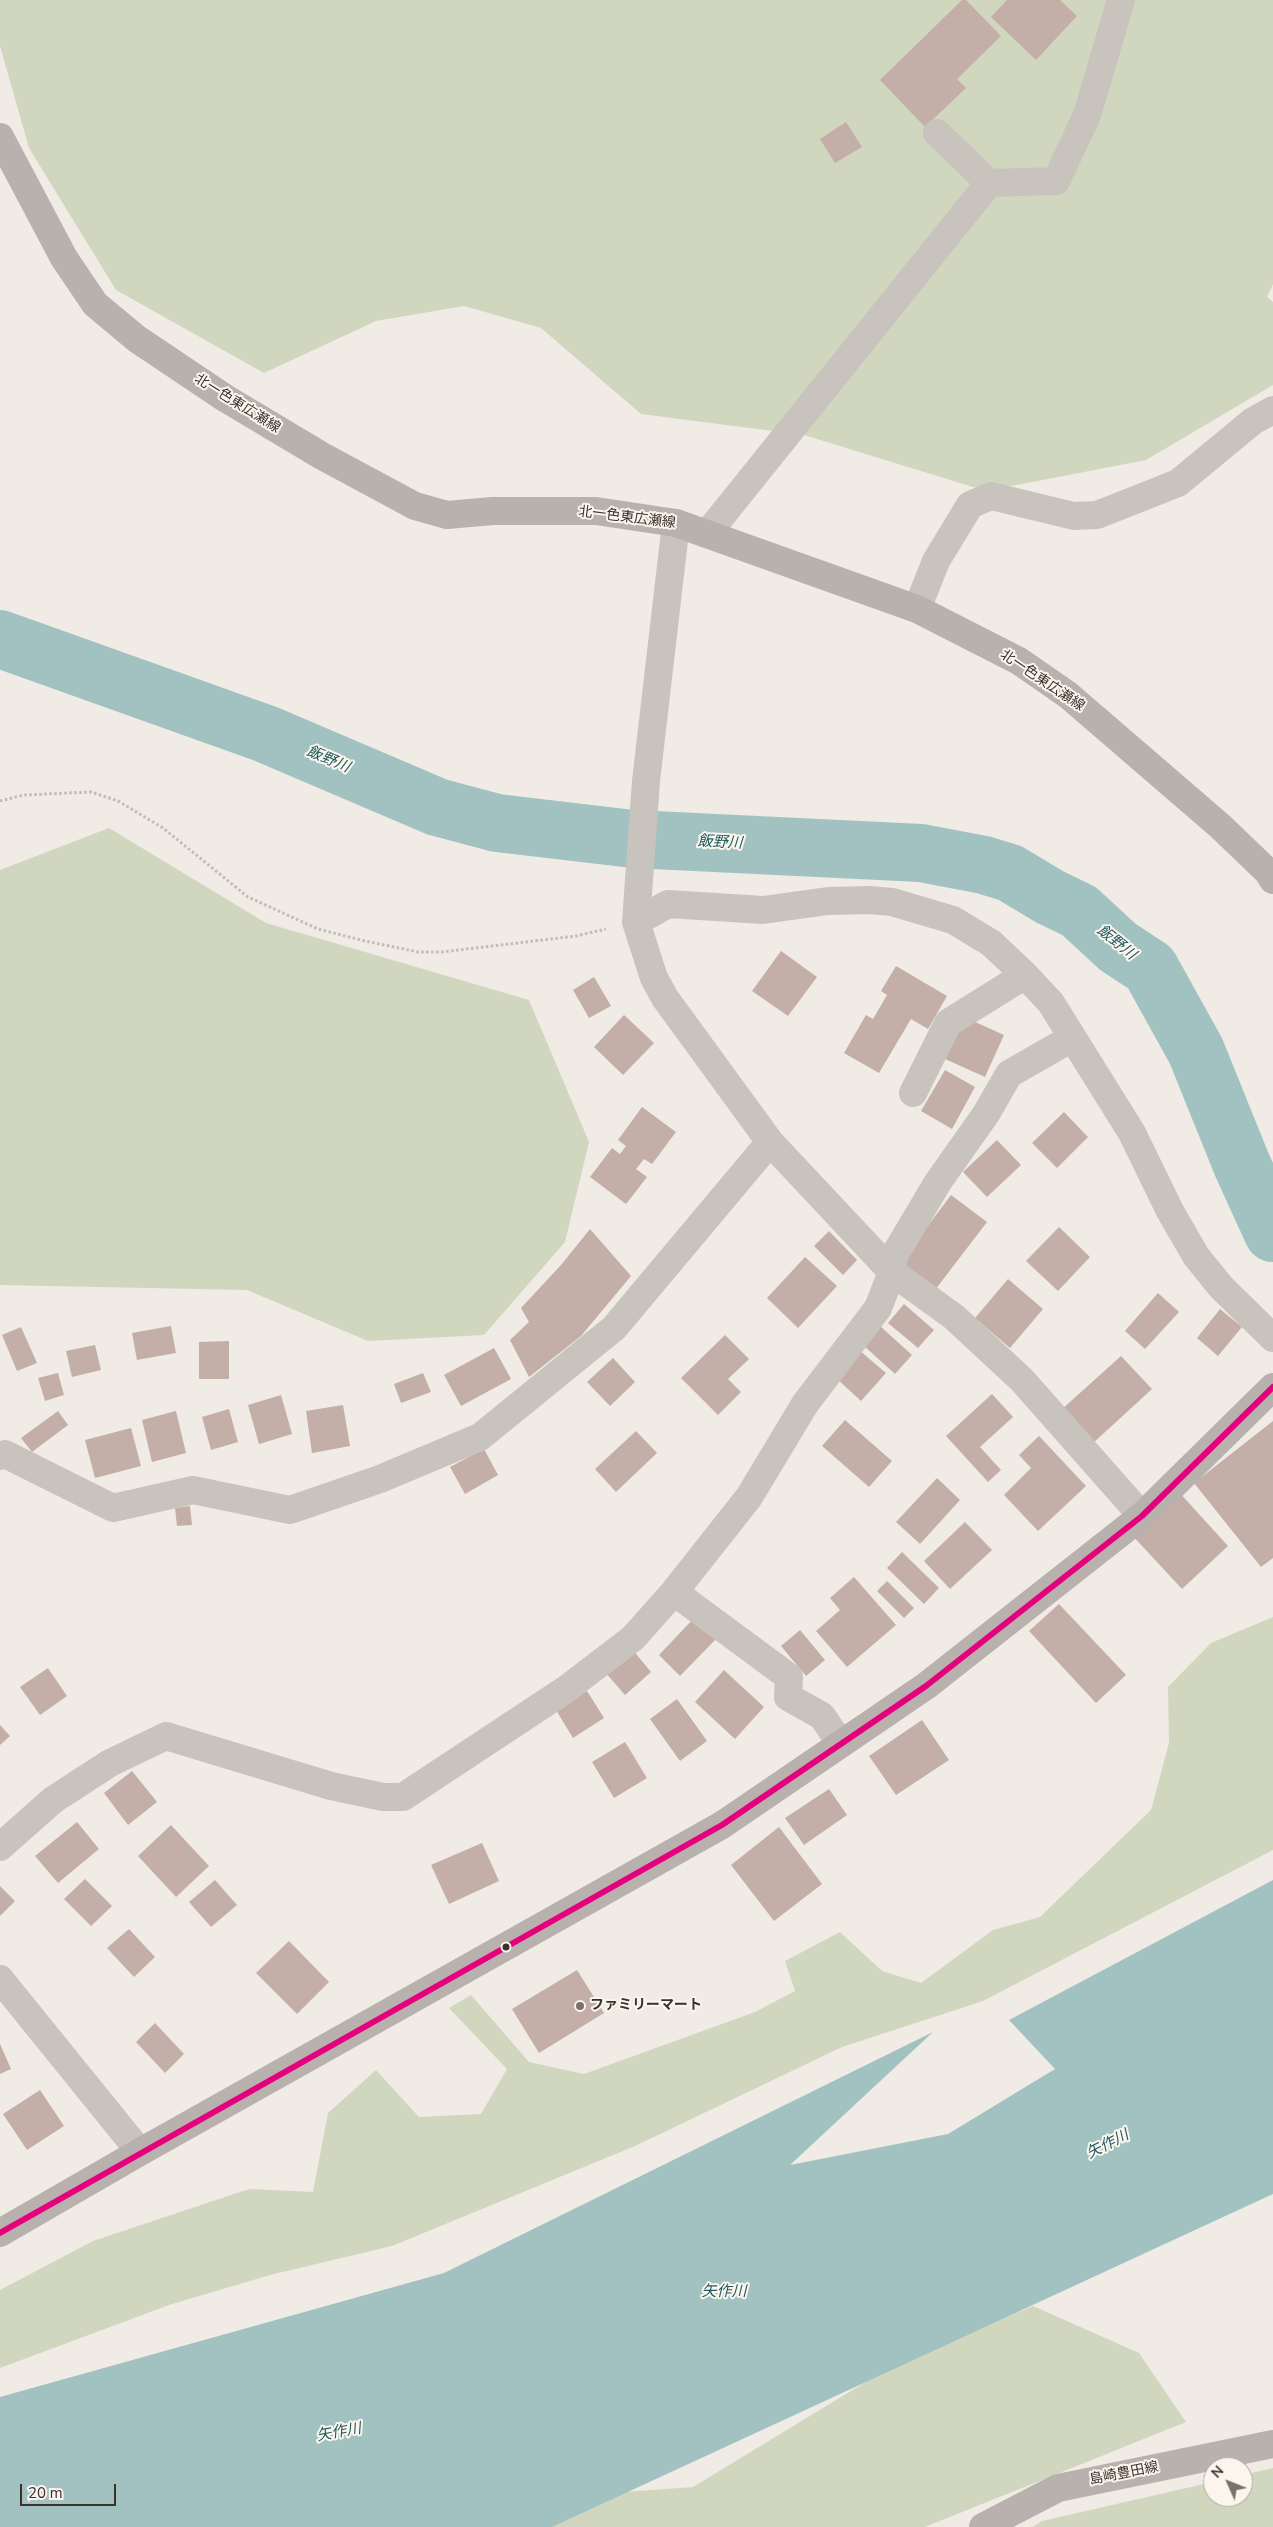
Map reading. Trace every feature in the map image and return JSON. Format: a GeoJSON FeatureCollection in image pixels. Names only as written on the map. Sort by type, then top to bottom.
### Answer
{"type":"FeatureCollection","features":[{"type":"Feature","properties":{"kind":"main road","name":"北一色東広瀬線"},"geometry":{"type":"LineString","coordinates":[[0,137],[64,258],[95,304],[145,344],[225,398],[322,456],[415,506],[447,515],[492,511],[596,511],[676,523],[917,609],[1019,661],[1068,695],[1220,826],[1268,872],[1273,880]]}},
{"type":"Feature","properties":{"kind":"main road"},"geometry":{"type":"LineString","coordinates":[[0,2233],[140,2152],[722,1825],[926,1686],[1142,1516],[1273,1387]]}},
{"type":"Feature","properties":{"kind":"main road","name":"島崎豊田線"},"geometry":{"type":"LineString","coordinates":[[983,2527],[1058,2488],[1273,2444]]}},
{"type":"Feature","properties":{"kind":"street"},"geometry":{"type":"LineString","coordinates":[[937,133],[989,183],[1056,181],[1087,115],[1121,0]]}},
{"type":"Feature","properties":{"kind":"street"},"geometry":{"type":"LineString","coordinates":[[707,534],[989,183]]}},
{"type":"Feature","properties":{"kind":"street"},"geometry":{"type":"LineString","coordinates":[[917,609],[936,561],[970,504],[991,496],[1074,516],[1097,515],[1178,484],[1253,420],[1273,410]]}},
{"type":"Feature","properties":{"kind":"street"},"geometry":{"type":"LineString","coordinates":[[676,523],[646,781],[636,922],[654,978],[665,998],[770,1142],[892,1272],[954,1317],[1022,1380],[1142,1516]]}},
{"type":"Feature","properties":{"kind":"street"},"geometry":{"type":"LineString","coordinates":[[636,922],[668,904],[763,910],[828,901],[869,900],[892,902],[953,920],[990,943],[1025,975],[1051,1003],[1132,1133],[1170,1211],[1196,1256],[1221,1288],[1273,1338]]}},
{"type":"Feature","properties":{"kind":"street"},"geometry":{"type":"LineString","coordinates":[[913,1093],[948,1023],[1025,975]]}},
{"type":"Feature","properties":{"kind":"street"},"geometry":{"type":"LineString","coordinates":[[0,1847],[53,1800],[110,1763],[166,1736],[331,1786],[383,1797],[403,1797],[565,1690],[633,1638],[674,1592],[749,1497],[805,1404],[878,1308],[892,1272],[894,1256],[938,1182],[986,1114],[1010,1074],[1072,1038]]}},
{"type":"Feature","properties":{"kind":"street"},"geometry":{"type":"LineString","coordinates":[[0,1456],[4,1454],[114,1508],[193,1490],[290,1510],[380,1479],[480,1437],[614,1328],[770,1142]]}},
{"type":"Feature","properties":{"kind":"street"},"geometry":{"type":"LineString","coordinates":[[674,1592],[788,1677],[788,1697],[822,1716],[841,1744]]}},
{"type":"Feature","properties":{"kind":"street"},"geometry":{"type":"LineString","coordinates":[[0,1979],[140,2152]]}},
{"type":"Feature","properties":{"kind":"path"},"geometry":{"type":"LineString","coordinates":[[0,802],[24,795],[91,792],[118,801],[163,828],[248,897],[318,929],[418,952],[442,952],[576,936],[636,922]]}},
{"type":"Feature","properties":{"kind":"green space"},"geometry":{"type":"Polygon","coordinates":[[[0,0],[1273,0],[1273,284],[1267,297],[1273,302],[1273,385],[1146,460],[986,491],[804,435],[641,414],[541,328],[464,306],[376,321],[264,373],[116,290],[29,148],[0,46],[0,0]]]}},
{"type":"Feature","properties":{"kind":"green space"},"geometry":{"type":"Polygon","coordinates":[[[109,828],[266,923],[529,1000],[589,1142],[565,1242],[484,1335],[368,1341],[247,1290],[0,1285],[0,870],[109,828]]]}},
{"type":"Feature","properties":{"kind":"green space"},"geometry":{"type":"Polygon","coordinates":[[[1273,1617],[1273,1850],[983,2001],[842,2047],[635,2146],[392,2246],[270,2275],[169,2305],[0,2368],[0,2290],[93,2241],[249,2189],[313,2192],[328,2113],[376,2070],[419,2117],[481,2114],[507,2069],[449,2008],[471,1995],[529,2062],[584,2074],[755,2012],[795,1991],[785,1961],[840,1932],[882,1971],[921,1983],[993,1930],[1040,1917],[1151,1810],[1169,1743],[1168,1687],[1211,1643],[1273,1617]]]}},
{"type":"Feature","properties":{"kind":"green space"},"geometry":{"type":"Polygon","coordinates":[[[1033,2306],[1139,2353],[1186,2422],[925,2527],[471,2527],[540,2498],[693,2487],[897,2363],[1033,2306]]]}},
{"type":"Feature","properties":{"kind":"green space"},"geometry":{"type":"Polygon","coordinates":[[[1273,2468],[1273,2527],[1032,2527],[1042,2521],[1203,2484],[1203,2507],[1253,2507],[1253,2473],[1273,2468]]]}},
{"type":"Feature","properties":{"kind":"water","name":"矢作川"},"geometry":{"type":"Polygon","coordinates":[[[1273,1880],[1273,2194],[552,2527],[0,2527],[0,2397],[444,2273],[933,2032],[790,2165],[948,2134],[1055,2069],[1009,2020],[1273,1880]]]}},
{"type":"Feature","properties":{"kind":"building"},"geometry":{"type":"Polygon","coordinates":[[[962,0],[966,0],[1001,36],[957,79],[966,88],[925,127],[880,80],[962,0]]]}},
{"type":"Feature","properties":{"kind":"building"},"geometry":{"type":"Polygon","coordinates":[[[1007,0],[1060,0],[1077,16],[1036,60],[991,17],[1007,0]]]}},
{"type":"Feature","properties":{"kind":"building"},"geometry":{"type":"Polygon","coordinates":[[[846,122],[862,147],[835,163],[820,139],[846,122]]]}},
{"type":"Feature","properties":{"kind":"building"},"geometry":{"type":"Polygon","coordinates":[[[781,951],[817,977],[788,1016],[752,991],[781,951]]]}},
{"type":"Feature","properties":{"kind":"building"},"geometry":{"type":"Polygon","coordinates":[[[896,966],[947,996],[928,1029],[911,1019],[879,1073],[844,1053],[866,1015],[873,1019],[887,995],[881,991],[896,966]]]}},
{"type":"Feature","properties":{"kind":"building"},"geometry":{"type":"Polygon","coordinates":[[[594,977],[611,1006],[589,1018],[573,990],[594,977]]]}},
{"type":"Feature","properties":{"kind":"building"},"geometry":{"type":"Polygon","coordinates":[[[624,1015],[654,1043],[623,1075],[594,1047],[624,1015]]]}},
{"type":"Feature","properties":{"kind":"building"},"geometry":{"type":"Polygon","coordinates":[[[964,1017],[1004,1035],[985,1077],[945,1059],[964,1017]]]}},
{"type":"Feature","properties":{"kind":"building"},"geometry":{"type":"Polygon","coordinates":[[[945,1070],[975,1087],[952,1129],[921,1111],[945,1070]]]}},
{"type":"Feature","properties":{"kind":"building"},"geometry":{"type":"Polygon","coordinates":[[[642,1107],[676,1132],[652,1164],[644,1159],[636,1169],[647,1177],[626,1204],[590,1177],[612,1148],[620,1154],[626,1146],[618,1140],[642,1107]]]}},
{"type":"Feature","properties":{"kind":"building"},"geometry":{"type":"Polygon","coordinates":[[[1064,1112],[1088,1137],[1057,1168],[1032,1143],[1064,1112]]]}},
{"type":"Feature","properties":{"kind":"building"},"geometry":{"type":"Polygon","coordinates":[[[997,1140],[1021,1165],[987,1197],[963,1172],[997,1140]]]}},
{"type":"Feature","properties":{"kind":"building"},"geometry":{"type":"Polygon","coordinates":[[[951,1195],[987,1222],[935,1290],[900,1263],[951,1195]]]}},
{"type":"Feature","properties":{"kind":"building"},"geometry":{"type":"Polygon","coordinates":[[[1059,1227],[1090,1257],[1058,1291],[1026,1261],[1059,1227]]]}},
{"type":"Feature","properties":{"kind":"building"},"geometry":{"type":"Polygon","coordinates":[[[590,1229],[631,1276],[581,1336],[529,1377],[510,1340],[529,1322],[521,1308],[561,1265],[590,1229]]]}},
{"type":"Feature","properties":{"kind":"building"},"geometry":{"type":"Polygon","coordinates":[[[829,1231],[857,1260],[843,1275],[814,1246],[829,1231]]]}},
{"type":"Feature","properties":{"kind":"building"},"geometry":{"type":"Polygon","coordinates":[[[805,1257],[837,1286],[798,1328],[767,1298],[805,1257]]]}},
{"type":"Feature","properties":{"kind":"building"},"geometry":{"type":"Polygon","coordinates":[[[1008,1279],[1043,1309],[1010,1348],[975,1318],[1008,1279]]]}},
{"type":"Feature","properties":{"kind":"building"},"geometry":{"type":"Polygon","coordinates":[[[1158,1293],[1179,1312],[1145,1349],[1125,1331],[1158,1293]]]}},
{"type":"Feature","properties":{"kind":"building"},"geometry":{"type":"Polygon","coordinates":[[[904,1304],[934,1330],[918,1348],[888,1323],[904,1304]]]}},
{"type":"Feature","properties":{"kind":"building"},"geometry":{"type":"Polygon","coordinates":[[[1220,1309],[1242,1327],[1218,1356],[1197,1338],[1220,1309]]]}},
{"type":"Feature","properties":{"kind":"building"},"geometry":{"type":"Polygon","coordinates":[[[171,1326],[176,1353],[137,1360],[132,1333],[171,1326]]]}},
{"type":"Feature","properties":{"kind":"building"},"geometry":{"type":"Polygon","coordinates":[[[880,1326],[912,1355],[895,1374],[863,1345],[880,1326]]]}},
{"type":"Feature","properties":{"kind":"building"},"geometry":{"type":"Polygon","coordinates":[[[21,1327],[37,1363],[17,1371],[2,1335],[21,1327]]]}},
{"type":"Feature","properties":{"kind":"building"},"geometry":{"type":"Polygon","coordinates":[[[725,1335],[749,1359],[728,1379],[741,1392],[718,1415],[681,1378],[725,1335]]]}},
{"type":"Feature","properties":{"kind":"building"},"geometry":{"type":"Polygon","coordinates":[[[229,1341],[229,1379],[199,1379],[199,1342],[229,1341]]]}},
{"type":"Feature","properties":{"kind":"building"},"geometry":{"type":"Polygon","coordinates":[[[95,1345],[101,1370],[72,1377],[66,1351],[95,1345]]]}},
{"type":"Feature","properties":{"kind":"building"},"geometry":{"type":"Polygon","coordinates":[[[494,1348],[511,1379],[461,1406],[444,1375],[494,1348]]]}},
{"type":"Feature","properties":{"kind":"building"},"geometry":{"type":"Polygon","coordinates":[[[859,1350],[886,1373],[861,1401],[835,1377],[859,1350]]]}},
{"type":"Feature","properties":{"kind":"building"},"geometry":{"type":"Polygon","coordinates":[[[1121,1356],[1152,1389],[1092,1444],[1061,1410],[1121,1356]]]}},
{"type":"Feature","properties":{"kind":"building"},"geometry":{"type":"Polygon","coordinates":[[[613,1358],[635,1382],[610,1406],[587,1382],[613,1358]]]}},
{"type":"Feature","properties":{"kind":"building"},"geometry":{"type":"Polygon","coordinates":[[[58,1373],[64,1395],[45,1401],[38,1378],[58,1373]]]}},
{"type":"Feature","properties":{"kind":"building"},"geometry":{"type":"Polygon","coordinates":[[[423,1373],[431,1392],[401,1403],[394,1384],[423,1373]]]}},
{"type":"Feature","properties":{"kind":"building"},"geometry":{"type":"Polygon","coordinates":[[[992,1394],[1013,1417],[980,1447],[1001,1470],[988,1482],[946,1436],[992,1394]]]}},
{"type":"Feature","properties":{"kind":"building"},"geometry":{"type":"Polygon","coordinates":[[[281,1395],[292,1434],[259,1444],[248,1405],[281,1395]]]}},
{"type":"Feature","properties":{"kind":"building"},"geometry":{"type":"Polygon","coordinates":[[[343,1405],[350,1446],[312,1453],[306,1411],[343,1405]]]}},
{"type":"Feature","properties":{"kind":"building"},"geometry":{"type":"Polygon","coordinates":[[[229,1409],[238,1442],[211,1450],[202,1417],[229,1409]]]}},
{"type":"Feature","properties":{"kind":"building"},"geometry":{"type":"Polygon","coordinates":[[[58,1411],[68,1425],[32,1452],[21,1438],[58,1411]]]}},
{"type":"Feature","properties":{"kind":"building"},"geometry":{"type":"Polygon","coordinates":[[[176,1411],[186,1453],[152,1462],[142,1420],[176,1411]]]}},
{"type":"Feature","properties":{"kind":"building"},"geometry":{"type":"Polygon","coordinates":[[[845,1420],[892,1461],[869,1487],[822,1446],[845,1420]]]}},
{"type":"Feature","properties":{"kind":"building"},"geometry":{"type":"Polygon","coordinates":[[[1273,1421],[1273,1558],[1261,1567],[1194,1483],[1273,1421]]]}},
{"type":"Feature","properties":{"kind":"building"},"geometry":{"type":"Polygon","coordinates":[[[131,1428],[141,1466],[95,1478],[85,1440],[131,1428]]]}},
{"type":"Feature","properties":{"kind":"building"},"geometry":{"type":"Polygon","coordinates":[[[636,1431],[657,1453],[616,1492],[595,1469],[636,1431]]]}},
{"type":"Feature","properties":{"kind":"building"},"geometry":{"type":"Polygon","coordinates":[[[1039,1436],[1086,1486],[1038,1531],[1004,1495],[1031,1468],[1019,1455],[1039,1436]]]}},
{"type":"Feature","properties":{"kind":"building"},"geometry":{"type":"Polygon","coordinates":[[[484,1449],[498,1475],[465,1494],[450,1467],[484,1449]]]}},
{"type":"Feature","properties":{"kind":"building"},"geometry":{"type":"Polygon","coordinates":[[[937,1478],[960,1500],[920,1544],[896,1522],[937,1478]]]}},
{"type":"Feature","properties":{"kind":"building"},"geometry":{"type":"Polygon","coordinates":[[[1178,1491],[1228,1546],[1182,1589],[1131,1534],[1178,1491]]]}},
{"type":"Feature","properties":{"kind":"building"},"geometry":{"type":"Polygon","coordinates":[[[190,1506],[192,1525],[177,1526],[175,1508],[190,1506]]]}},
{"type":"Feature","properties":{"kind":"building"},"geometry":{"type":"Polygon","coordinates":[[[965,1522],[992,1550],[950,1589],[924,1561],[965,1522]]]}},
{"type":"Feature","properties":{"kind":"building"},"geometry":{"type":"Polygon","coordinates":[[[902,1552],[939,1588],[924,1604],[887,1568],[902,1552]]]}},
{"type":"Feature","properties":{"kind":"building"},"geometry":{"type":"Polygon","coordinates":[[[854,1577],[896,1625],[847,1667],[816,1631],[840,1610],[830,1598],[854,1577]]]}},
{"type":"Feature","properties":{"kind":"building"},"geometry":{"type":"Polygon","coordinates":[[[887,1581],[914,1608],[904,1618],[877,1591],[887,1581]]]}},
{"type":"Feature","properties":{"kind":"building"},"geometry":{"type":"Polygon","coordinates":[[[1059,1604],[1126,1675],[1096,1703],[1029,1631],[1059,1604]]]}},
{"type":"Feature","properties":{"kind":"building"},"geometry":{"type":"Polygon","coordinates":[[[695,1617],[717,1638],[680,1676],[659,1655],[695,1617]]]}},
{"type":"Feature","properties":{"kind":"building"},"geometry":{"type":"Polygon","coordinates":[[[800,1630],[825,1660],[806,1676],[781,1646],[800,1630]]]}},
{"type":"Feature","properties":{"kind":"building"},"geometry":{"type":"Polygon","coordinates":[[[632,1649],[651,1672],[625,1695],[605,1672],[632,1649]]]}},
{"type":"Feature","properties":{"kind":"building"},"geometry":{"type":"Polygon","coordinates":[[[48,1668],[67,1696],[40,1715],[20,1687],[48,1668]]]}},
{"type":"Feature","properties":{"kind":"building"},"geometry":{"type":"Polygon","coordinates":[[[724,1670],[764,1707],[735,1739],[695,1702],[724,1670]]]}},
{"type":"Feature","properties":{"kind":"building"},"geometry":{"type":"Polygon","coordinates":[[[587,1691],[604,1718],[573,1738],[556,1710],[587,1691]]]}},
{"type":"Feature","properties":{"kind":"building"},"geometry":{"type":"Polygon","coordinates":[[[677,1699],[707,1741],[680,1761],[650,1719],[677,1699]]]}},
{"type":"Feature","properties":{"kind":"building"},"geometry":{"type":"Polygon","coordinates":[[[922,1720],[949,1760],[896,1795],[869,1756],[922,1720]]]}},
{"type":"Feature","properties":{"kind":"building"},"geometry":{"type":"Polygon","coordinates":[[[0,1725],[10,1736],[0,1745],[0,1725]]]}},
{"type":"Feature","properties":{"kind":"building"},"geometry":{"type":"Polygon","coordinates":[[[625,1742],[647,1778],[614,1798],[592,1762],[625,1742]]]}},
{"type":"Feature","properties":{"kind":"building"},"geometry":{"type":"Polygon","coordinates":[[[132,1771],[157,1802],[128,1825],[104,1793],[132,1771]]]}},
{"type":"Feature","properties":{"kind":"building"},"geometry":{"type":"Polygon","coordinates":[[[829,1789],[847,1815],[804,1845],[785,1818],[829,1789]]]}},
{"type":"Feature","properties":{"kind":"building"},"geometry":{"type":"Polygon","coordinates":[[[77,1822],[99,1849],[58,1883],[35,1856],[77,1822]]]}},
{"type":"Feature","properties":{"kind":"building"},"geometry":{"type":"Polygon","coordinates":[[[171,1825],[209,1866],[176,1897],[138,1856],[171,1825]]]}},
{"type":"Feature","properties":{"kind":"building"},"geometry":{"type":"Polygon","coordinates":[[[779,1827],[822,1884],[774,1921],[731,1865],[779,1827]]]}},
{"type":"Feature","properties":{"kind":"building"},"geometry":{"type":"Polygon","coordinates":[[[482,1843],[499,1881],[449,1904],[431,1865],[482,1843]]]}},
{"type":"Feature","properties":{"kind":"building"},"geometry":{"type":"Polygon","coordinates":[[[85,1879],[112,1906],[91,1926],[64,1899],[85,1879]]]}},
{"type":"Feature","properties":{"kind":"building"},"geometry":{"type":"Polygon","coordinates":[[[215,1880],[237,1905],[211,1927],[189,1902],[215,1880]]]}},
{"type":"Feature","properties":{"kind":"building"},"geometry":{"type":"Polygon","coordinates":[[[0,1886],[15,1901],[0,1916],[0,1886]]]}},
{"type":"Feature","properties":{"kind":"building"},"geometry":{"type":"Polygon","coordinates":[[[129,1929],[155,1957],[134,1977],[107,1948],[129,1929]]]}},
{"type":"Feature","properties":{"kind":"building"},"geometry":{"type":"Polygon","coordinates":[[[289,1941],[329,1982],[297,2014],[256,1973],[289,1941]]]}},
{"type":"Feature","properties":{"kind":"building"},"geometry":{"type":"Polygon","coordinates":[[[577,1970],[604,2013],[539,2053],[512,2009],[577,1970]]]}},
{"type":"Feature","properties":{"kind":"building"},"geometry":{"type":"Polygon","coordinates":[[[155,2023],[184,2054],[165,2073],[136,2042],[155,2023]]]}},
{"type":"Feature","properties":{"kind":"building"},"geometry":{"type":"Polygon","coordinates":[[[0,2044],[11,2069],[0,2074],[0,2044]]]}},
{"type":"Feature","properties":{"kind":"building"},"geometry":{"type":"Polygon","coordinates":[[[40,2090],[64,2126],[27,2150],[3,2114],[40,2090]]]}},
{"type":"Feature","properties":{"kind":"waterway","name":"飯野川"},"geometry":{"type":"LineString","coordinates":[[0,639],[266,734],[437,807],[497,823],[633,839],[921,853],[984,865],[1010,873],[1050,897],[1079,911],[1118,947],[1150,968],[1196,1051],[1242,1165],[1273,1233]]}},
{"type":"Feature","properties":{"kind":"transit line"},"geometry":{"type":"LineString","coordinates":[[0,2233],[722,1825],[926,1686],[1142,1516],[1273,1387]]}},
{"type":"Feature","properties":{"kind":"place","name":"ファミリーマート"},"geometry":{"type":"Point","coordinates":[580,2006]}}]}
